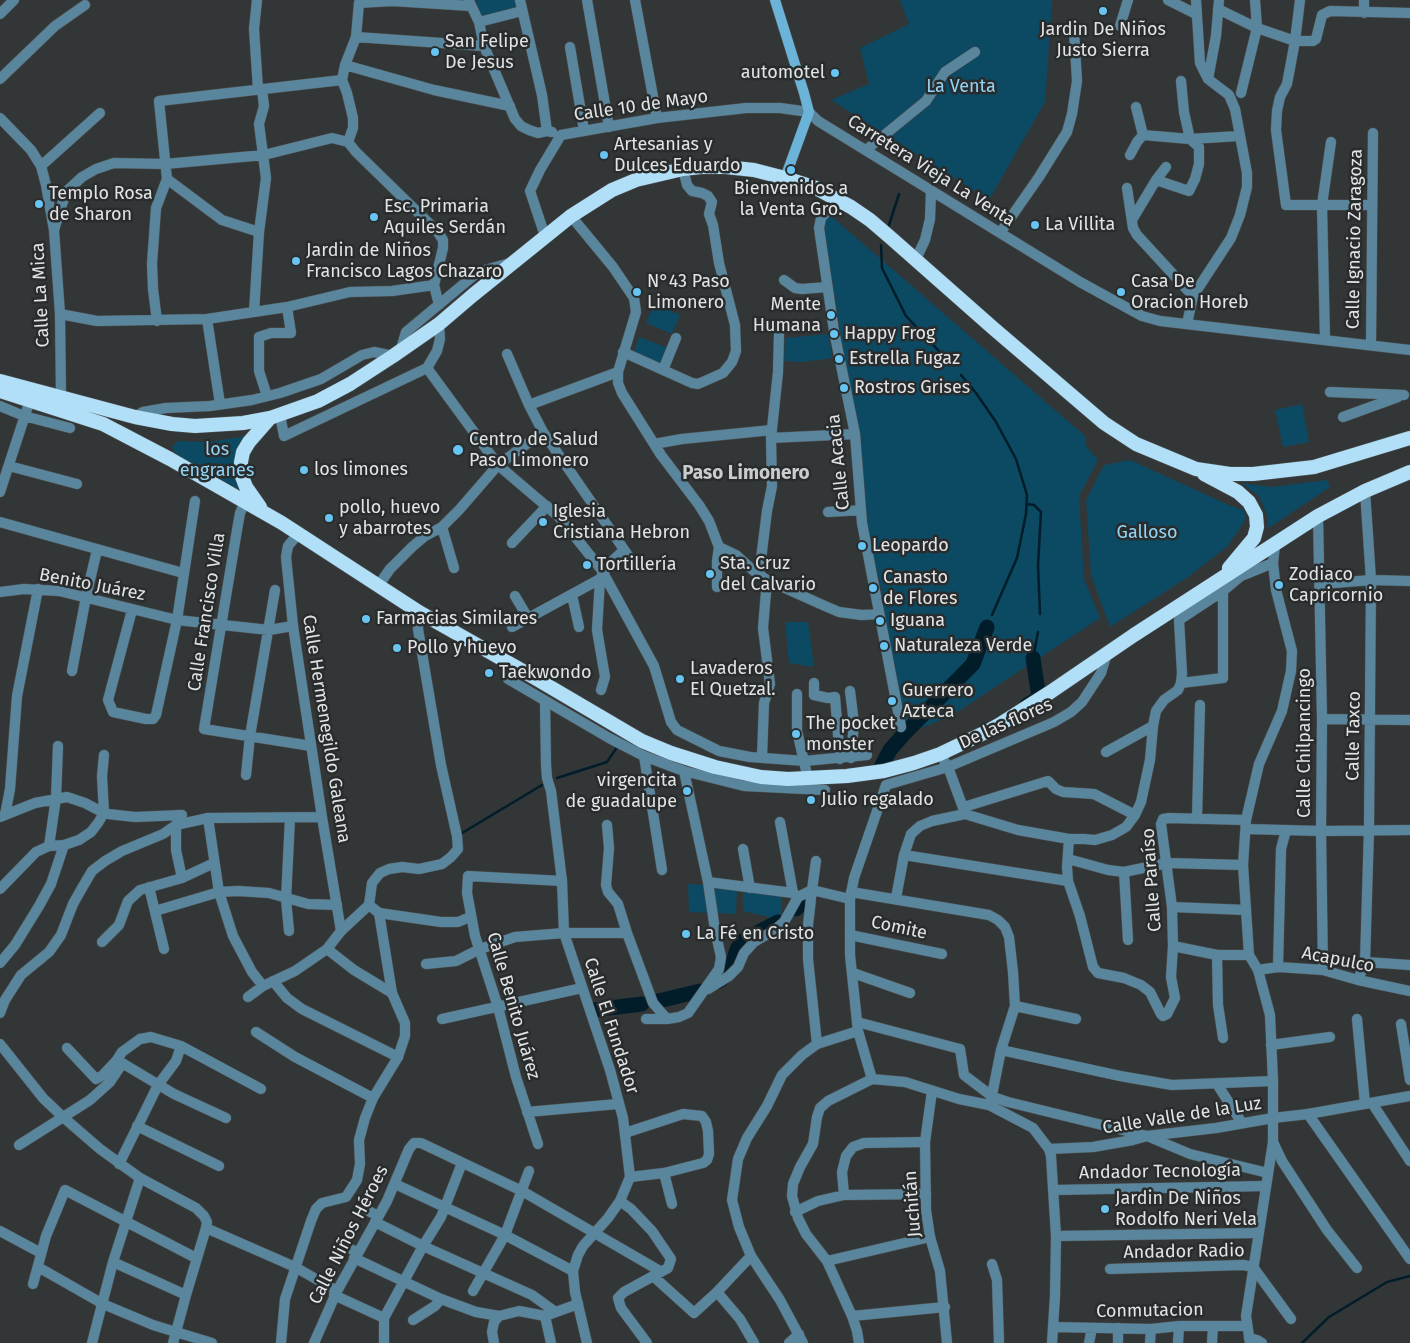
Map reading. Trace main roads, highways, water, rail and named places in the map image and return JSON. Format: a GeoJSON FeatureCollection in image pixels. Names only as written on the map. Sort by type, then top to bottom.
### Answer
{"type":"FeatureCollection","features":[{"type":"Feature","properties":{"kind":"highway"},"geometry":{"type":"LineString","coordinates":[[0,381],[135,418],[195,426],[243,423],[275,417],[326,397],[356,381],[397,354],[439,324],[545,236],[603,195],[636,180],[683,169],[726,167],[754,170],[816,188],[838,199],[870,220],[1104,423],[1136,444],[1196,469],[1238,492],[1249,502],[1256,515],[1257,528],[1254,538],[1220,586]]}},
{"type":"Feature","properties":{"kind":"highway"},"geometry":{"type":"LineString","coordinates":[[0,391],[116,430],[170,458],[265,513],[419,612],[642,741],[715,767],[761,777],[808,779],[847,776],[914,763],[940,754],[1002,724],[1108,652],[1220,586],[1318,516],[1410,472]]}},
{"type":"Feature","properties":{"kind":"highway"},"geometry":{"type":"LineString","coordinates":[[265,513],[252,498],[246,487],[241,474],[241,462],[243,452],[249,442],[275,417]]}},
{"type":"Feature","properties":{"kind":"highway"},"geometry":{"type":"LineString","coordinates":[[1196,469],[1230,474],[1253,474],[1314,467],[1410,438]]}},
{"type":"Feature","properties":{"kind":"main road"},"geometry":{"type":"LineString","coordinates":[[775,0],[809,112],[785,178]]}},
{"type":"Feature","properties":{"kind":"waterway"},"geometry":{"type":"LineString","coordinates":[[889,225],[899,194]]}},
{"type":"Feature","properties":{"kind":"waterway"},"geometry":{"type":"LineString","coordinates":[[881,245],[882,268],[906,316],[951,364]]}},
{"type":"Feature","properties":{"kind":"waterway"},"geometry":{"type":"LineString","coordinates":[[961,375],[996,422],[1016,459],[1027,495],[1026,514],[1017,558],[992,615]]}},
{"type":"Feature","properties":{"kind":"waterway"},"geometry":{"type":"LineString","coordinates":[[1027,504],[1034,505],[1041,512],[1038,565],[1040,614]]}},
{"type":"Feature","properties":{"kind":"waterway"},"geometry":{"type":"LineString","coordinates":[[881,767],[890,750],[903,735],[973,664],[987,627]]}},
{"type":"Feature","properties":{"kind":"waterway"},"geometry":{"type":"LineString","coordinates":[[1033,658],[1038,632]]}},
{"type":"Feature","properties":{"kind":"waterway"},"geometry":{"type":"LineString","coordinates":[[1027,705],[1039,698],[1033,658]]}},
{"type":"Feature","properties":{"kind":"waterway"},"geometry":{"type":"LineString","coordinates":[[557,778],[607,762],[617,747]]}},
{"type":"Feature","properties":{"kind":"waterway"},"geometry":{"type":"LineString","coordinates":[[462,833],[542,785]]}},
{"type":"Feature","properties":{"kind":"waterway"},"geometry":{"type":"LineString","coordinates":[[796,909],[810,896]]}},
{"type":"Feature","properties":{"kind":"waterway"},"geometry":{"type":"LineString","coordinates":[[717,982],[722,979],[734,959],[737,949],[744,940],[778,922]]}},
{"type":"Feature","properties":{"kind":"waterway"},"geometry":{"type":"LineString","coordinates":[[658,1001],[700,991]]}},
{"type":"Feature","properties":{"kind":"waterway"},"geometry":{"type":"LineString","coordinates":[[593,1010],[642,1004]]}},
{"type":"Feature","properties":{"kind":"waterway"},"geometry":{"type":"LineString","coordinates":[[1302,1343],[1329,1317],[1387,1282],[1410,1276]]}},
{"type":"Feature","properties":{"kind":"place","name":"Jardin De Niños Justo Sierra"},"geometry":{"type":"Point","coordinates":[1103,11]}},
{"type":"Feature","properties":{"kind":"place","name":"San Felipe De Jesus"},"geometry":{"type":"Point","coordinates":[435,52]}},
{"type":"Feature","properties":{"kind":"place","name":"automotel"},"geometry":{"type":"Point","coordinates":[835,73]}},
{"type":"Feature","properties":{"kind":"place","name":"Artesanias y Dulces Eduardo"},"geometry":{"type":"Point","coordinates":[604,155]}},
{"type":"Feature","properties":{"kind":"place","name":"Bienvenidos a la Venta Gro."},"geometry":{"type":"Point","coordinates":[791,170]}},
{"type":"Feature","properties":{"kind":"place","name":"Templo Rosa de Sharon"},"geometry":{"type":"Point","coordinates":[39,204]}},
{"type":"Feature","properties":{"kind":"place","name":"Esc. Primaria Aquiles Serdán"},"geometry":{"type":"Point","coordinates":[374,217]}},
{"type":"Feature","properties":{"kind":"place","name":"La Villita"},"geometry":{"type":"Point","coordinates":[1035,225]}},
{"type":"Feature","properties":{"kind":"place","name":"Jardin de Niños Francisco Lagos Chazaro"},"geometry":{"type":"Point","coordinates":[296,261]}},
{"type":"Feature","properties":{"kind":"place","name":"N°43 Paso Limonero"},"geometry":{"type":"Point","coordinates":[637,292]}},
{"type":"Feature","properties":{"kind":"place","name":"Casa De Oracion Horeb"},"geometry":{"type":"Point","coordinates":[1121,292]}},
{"type":"Feature","properties":{"kind":"place","name":"Mente Humana"},"geometry":{"type":"Point","coordinates":[831,315]}},
{"type":"Feature","properties":{"kind":"place","name":"Happy Frog"},"geometry":{"type":"Point","coordinates":[834,334]}},
{"type":"Feature","properties":{"kind":"place","name":"Estrella Fugaz"},"geometry":{"type":"Point","coordinates":[839,359]}},
{"type":"Feature","properties":{"kind":"place","name":"Rostros Grises"},"geometry":{"type":"Point","coordinates":[844,388]}},
{"type":"Feature","properties":{"kind":"place","name":"Centro de Salud Paso Limonero"},"geometry":{"type":"Point","coordinates":[458,450]}},
{"type":"Feature","properties":{"kind":"place","name":"los limones"},"geometry":{"type":"Point","coordinates":[304,470]}},
{"type":"Feature","properties":{"kind":"place","name":"pollo, huevo y abarrotes"},"geometry":{"type":"Point","coordinates":[329,518]}},
{"type":"Feature","properties":{"kind":"place","name":"Iglesia Cristiana Hebron"},"geometry":{"type":"Point","coordinates":[543,522]}},
{"type":"Feature","properties":{"kind":"place","name":"Leopardo"},"geometry":{"type":"Point","coordinates":[862,546]}},
{"type":"Feature","properties":{"kind":"place","name":"Tortillería"},"geometry":{"type":"Point","coordinates":[587,565]}},
{"type":"Feature","properties":{"kind":"place","name":"Sta. Cruz del Calvario"},"geometry":{"type":"Point","coordinates":[710,574]}},
{"type":"Feature","properties":{"kind":"place","name":"Zodiaco Capricornio"},"geometry":{"type":"Point","coordinates":[1279,585]}},
{"type":"Feature","properties":{"kind":"place","name":"Canasto de Flores"},"geometry":{"type":"Point","coordinates":[873,588]}},
{"type":"Feature","properties":{"kind":"place","name":"Farmacias Similares"},"geometry":{"type":"Point","coordinates":[366,619]}},
{"type":"Feature","properties":{"kind":"place","name":"Iguana"},"geometry":{"type":"Point","coordinates":[880,621]}},
{"type":"Feature","properties":{"kind":"place","name":"Naturaleza Verde"},"geometry":{"type":"Point","coordinates":[884,646]}},
{"type":"Feature","properties":{"kind":"place","name":"Pollo y huevo"},"geometry":{"type":"Point","coordinates":[397,648]}},
{"type":"Feature","properties":{"kind":"place","name":"Taekwondo"},"geometry":{"type":"Point","coordinates":[489,673]}},
{"type":"Feature","properties":{"kind":"place","name":"Lavaderos El Quetzal."},"geometry":{"type":"Point","coordinates":[680,679]}},
{"type":"Feature","properties":{"kind":"place","name":"Guerrero Azteca"},"geometry":{"type":"Point","coordinates":[892,701]}},
{"type":"Feature","properties":{"kind":"place","name":"The pocket monster"},"geometry":{"type":"Point","coordinates":[796,734]}},
{"type":"Feature","properties":{"kind":"place","name":"virgencita de guadalupe"},"geometry":{"type":"Point","coordinates":[687,791]}},
{"type":"Feature","properties":{"kind":"place","name":"Julio regalado"},"geometry":{"type":"Point","coordinates":[811,800]}},
{"type":"Feature","properties":{"kind":"place","name":"La Fé en Cristo"},"geometry":{"type":"Point","coordinates":[686,934]}},
{"type":"Feature","properties":{"kind":"place","name":"Jardin De Niños Rodolfo Neri Vela"},"geometry":{"type":"Point","coordinates":[1105,1209]}},
{"type":"Feature","properties":{"kind":"district","name":"Paso Limonero"},"geometry":{"type":"Point","coordinates":[746,474]}},
{"type":"Feature","properties":{"kind":"park label","name":"La Venta"},"geometry":{"type":"Point","coordinates":[961,87]}},
{"type":"Feature","properties":{"kind":"park label","name":"los engranes"},"geometry":{"type":"Point","coordinates":[217,460]}},
{"type":"Feature","properties":{"kind":"park label","name":"Galloso"},"geometry":{"type":"Point","coordinates":[1147,533]}}]}
